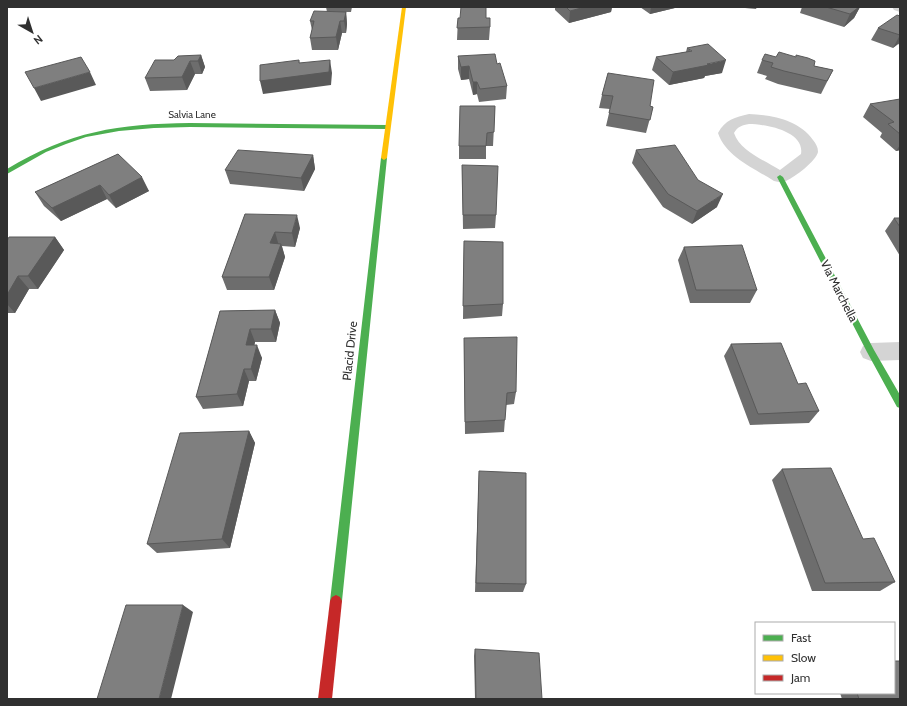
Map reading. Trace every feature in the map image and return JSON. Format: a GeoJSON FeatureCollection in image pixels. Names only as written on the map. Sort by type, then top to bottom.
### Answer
{"type":"FeatureCollection","features":[{"type":"Feature","properties":{"kind":"street","name":"Placid Drive"},"geometry":{"type":"LineString","coordinates":[[325,699],[387,127],[404,7]]}},
{"type":"Feature","properties":{"kind":"street"},"geometry":{"type":"LineString","coordinates":[[749,118],[764,119],[783,125],[799,133],[809,146],[809,153],[806,158],[780,177],[741,153],[728,142],[726,133],[729,126],[733,123],[749,118]]}},
{"type":"Feature","properties":{"kind":"street","name":"Salvia Lane"},"geometry":{"type":"LineString","coordinates":[[7,172],[63,142],[101,132],[132,128],[174,125],[387,127]]}},
{"type":"Feature","properties":{"kind":"street","name":"Via Marchella"},"geometry":{"type":"LineString","coordinates":[[780,177],[871,352],[900,404]]}},
{"type":"Feature","properties":{"kind":"street"},"geometry":{"type":"LineString","coordinates":[[871,352],[900,351]]}},
{"type":"Feature","properties":{"kind":"building"},"geometry":{"type":"Polygon","coordinates":[[[461,7],[486,7],[486,18],[490,18],[490,27],[457,28],[461,7]]]}},
{"type":"Feature","properties":{"kind":"building"},"geometry":{"type":"Polygon","coordinates":[[[566,7],[585,7],[570,11],[566,7]]]}},
{"type":"Feature","properties":{"kind":"building"},"geometry":{"type":"Polygon","coordinates":[[[826,7],[859,7],[850,14],[826,7]]]}},
{"type":"Feature","properties":{"kind":"building"},"geometry":{"type":"Polygon","coordinates":[[[314,11],[346,12],[344,21],[340,21],[336,37],[310,38],[314,21],[310,21],[314,11]]]}},
{"type":"Feature","properties":{"kind":"building"},"geometry":{"type":"Polygon","coordinates":[[[897,15],[900,16],[900,35],[878,28],[897,15]]]}},
{"type":"Feature","properties":{"kind":"building"},"geometry":{"type":"Polygon","coordinates":[[[708,44],[726,60],[673,72],[656,57],[692,51],[687,48],[708,44]]]}},
{"type":"Feature","properties":{"kind":"building"},"geometry":{"type":"Polygon","coordinates":[[[779,52],[796,57],[796,55],[808,58],[815,61],[814,66],[833,70],[827,81],[771,67],[773,63],[762,60],[765,54],[776,57],[779,52]]]}},
{"type":"Feature","properties":{"kind":"building"},"geometry":{"type":"Polygon","coordinates":[[[495,54],[497,64],[500,63],[507,86],[480,89],[477,82],[473,82],[469,66],[461,67],[458,56],[495,54]]]}},
{"type":"Feature","properties":{"kind":"building"},"geometry":{"type":"Polygon","coordinates":[[[201,55],[198,61],[190,61],[182,77],[145,78],[155,60],[174,60],[178,56],[201,55]]]}},
{"type":"Feature","properties":{"kind":"building"},"geometry":{"type":"Polygon","coordinates":[[[81,57],[90,72],[34,88],[25,72],[81,57]]]}},
{"type":"Feature","properties":{"kind":"building"},"geometry":{"type":"Polygon","coordinates":[[[299,60],[299,63],[330,60],[329,72],[260,81],[260,65],[299,60]]]}},
{"type":"Feature","properties":{"kind":"building"},"geometry":{"type":"Polygon","coordinates":[[[608,73],[654,80],[650,106],[653,107],[650,120],[609,113],[613,96],[602,95],[608,73]]]}},
{"type":"Feature","properties":{"kind":"building"},"geometry":{"type":"Polygon","coordinates":[[[900,99],[900,134],[888,124],[894,122],[870,104],[900,99]]]}},
{"type":"Feature","properties":{"kind":"building"},"geometry":{"type":"Polygon","coordinates":[[[460,106],[495,106],[494,132],[487,133],[486,146],[459,146],[460,106]]]}},
{"type":"Feature","properties":{"kind":"building"},"geometry":{"type":"Polygon","coordinates":[[[675,145],[698,180],[723,194],[697,211],[668,194],[636,150],[675,145]]]}},
{"type":"Feature","properties":{"kind":"building"},"geometry":{"type":"Polygon","coordinates":[[[238,150],[313,155],[301,178],[225,170],[238,150]]]}},
{"type":"Feature","properties":{"kind":"building"},"geometry":{"type":"Polygon","coordinates":[[[118,154],[142,177],[109,195],[100,185],[52,208],[35,192],[118,154]]]}},
{"type":"Feature","properties":{"kind":"building"},"geometry":{"type":"Polygon","coordinates":[[[462,165],[498,166],[496,215],[463,215],[462,165]]]}},
{"type":"Feature","properties":{"kind":"building"},"geometry":{"type":"Polygon","coordinates":[[[245,214],[297,215],[292,233],[275,232],[270,243],[281,244],[269,277],[222,277],[245,214]]]}},
{"type":"Feature","properties":{"kind":"building"},"geometry":{"type":"Polygon","coordinates":[[[894,218],[900,218],[900,227],[894,218]]]}},
{"type":"Feature","properties":{"kind":"building"},"geometry":{"type":"Polygon","coordinates":[[[9,237],[55,237],[28,276],[18,276],[7,295],[7,241],[9,237]]]}},
{"type":"Feature","properties":{"kind":"building"},"geometry":{"type":"Polygon","coordinates":[[[464,241],[503,242],[503,304],[463,306],[464,241]]]}},
{"type":"Feature","properties":{"kind":"building"},"geometry":{"type":"Polygon","coordinates":[[[742,245],[757,290],[696,290],[684,247],[742,245]]]}},
{"type":"Feature","properties":{"kind":"building"},"geometry":{"type":"Polygon","coordinates":[[[275,310],[271,329],[250,329],[246,345],[257,345],[251,369],[244,369],[237,394],[196,397],[220,311],[275,310]]]}},
{"type":"Feature","properties":{"kind":"building"},"geometry":{"type":"Polygon","coordinates":[[[517,337],[516,392],[507,393],[505,420],[465,422],[464,338],[517,337]]]}},
{"type":"Feature","properties":{"kind":"building"},"geometry":{"type":"Polygon","coordinates":[[[781,343],[798,384],[806,383],[819,411],[758,414],[731,344],[781,343]]]}},
{"type":"Feature","properties":{"kind":"building"},"geometry":{"type":"Polygon","coordinates":[[[249,431],[222,539],[147,544],[180,433],[249,431]]]}},
{"type":"Feature","properties":{"kind":"building"},"geometry":{"type":"Polygon","coordinates":[[[831,468],[863,539],[874,538],[895,582],[825,583],[782,469],[831,468]]]}},
{"type":"Feature","properties":{"kind":"building"},"geometry":{"type":"Polygon","coordinates":[[[479,471],[526,473],[526,584],[476,583],[479,471]]]}},
{"type":"Feature","properties":{"kind":"building"},"geometry":{"type":"Polygon","coordinates":[[[126,605],[183,605],[159,699],[97,699],[126,605]]]}},
{"type":"Feature","properties":{"kind":"building"},"geometry":{"type":"Polygon","coordinates":[[[475,649],[539,653],[542,699],[476,699],[475,649]]]}},
{"type":"Feature","properties":{"kind":"building"},"geometry":{"type":"Polygon","coordinates":[[[895,661],[900,661],[900,699],[859,699],[857,694],[895,694],[895,661]]]}},
{"type":"Feature","properties":{"kind":"traffic: fast"},"geometry":{"type":"LineString","coordinates":[[7,172],[64,142],[84,136],[119,129],[190,125],[387,127]]}},
{"type":"Feature","properties":{"kind":"traffic: fast"},"geometry":{"type":"LineString","coordinates":[[336,601],[384,158]]}},
{"type":"Feature","properties":{"kind":"traffic: fast"},"geometry":{"type":"LineString","coordinates":[[780,177],[871,352],[900,404]]}},
{"type":"Feature","properties":{"kind":"traffic: slow"},"geometry":{"type":"LineString","coordinates":[[384,158],[404,7]]}},
{"type":"Feature","properties":{"kind":"traffic: jam"},"geometry":{"type":"LineString","coordinates":[[325,699],[336,601]]}}]}
